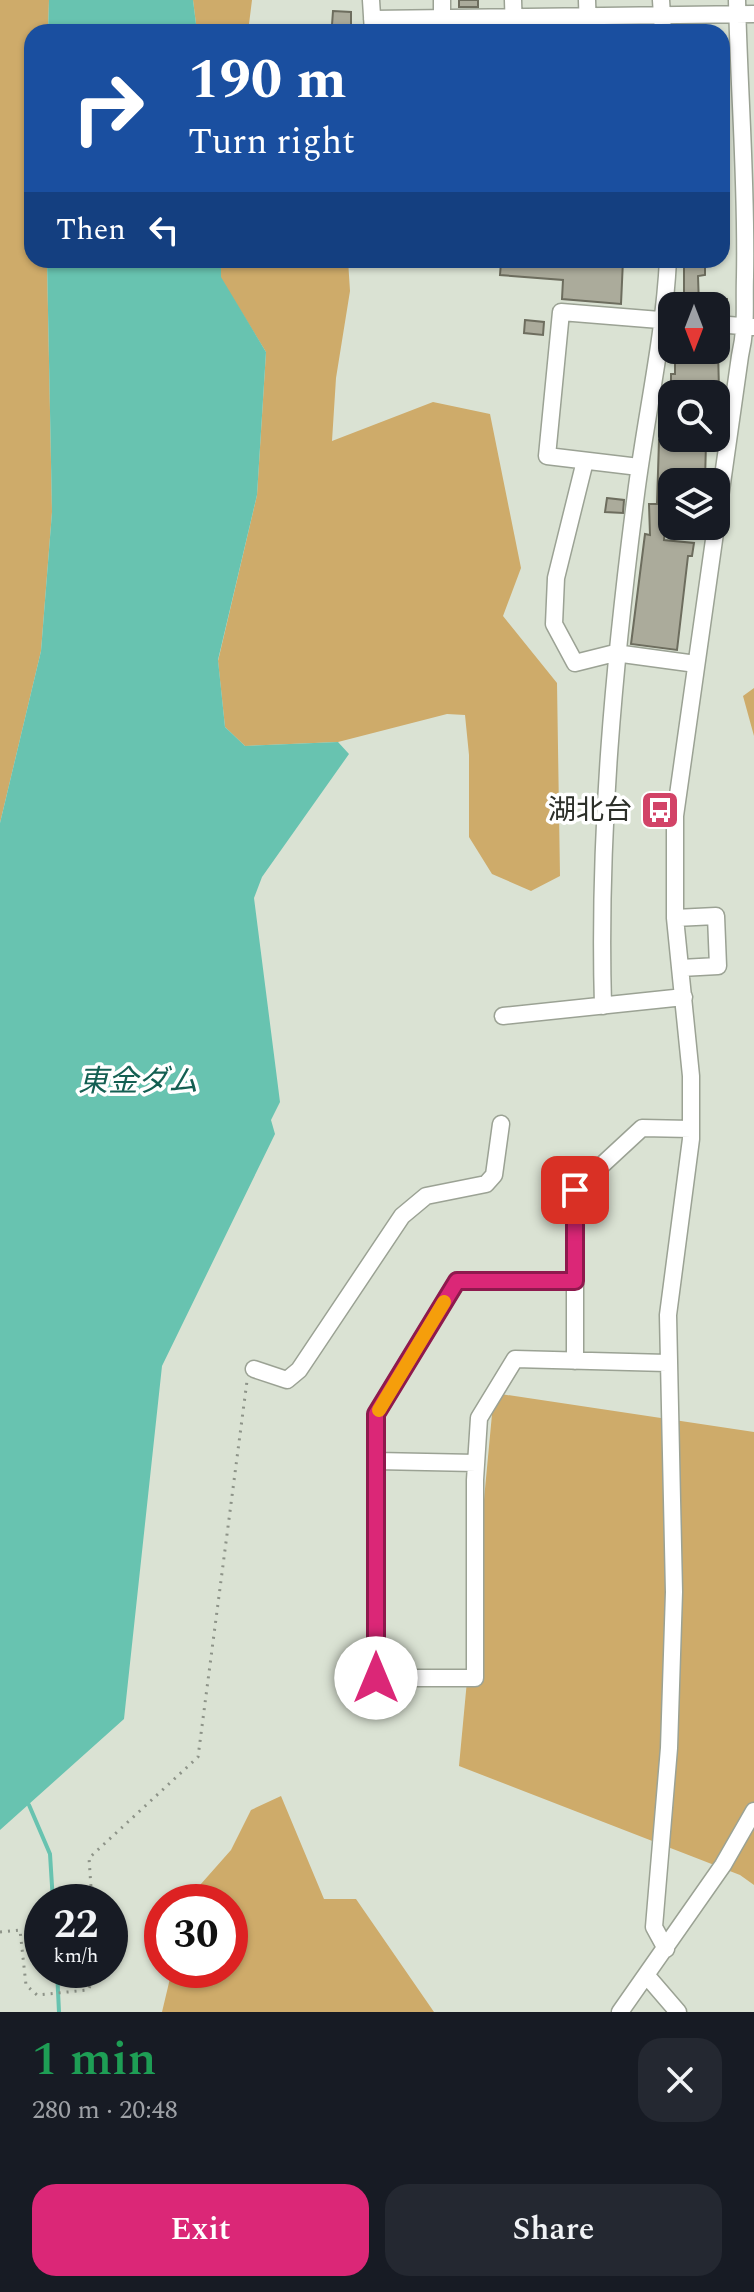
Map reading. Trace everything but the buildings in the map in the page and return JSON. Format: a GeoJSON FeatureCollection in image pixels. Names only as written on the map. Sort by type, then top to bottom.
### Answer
{"type":"FeatureCollection","features":[{"type":"Feature","properties":{"kind":"street"},"geometry":{"type":"LineString","coordinates":[[371,0],[372,24]]}},
{"type":"Feature","properties":{"kind":"street"},"geometry":{"type":"LineString","coordinates":[[442,0],[442,24]]}},
{"type":"Feature","properties":{"kind":"street"},"geometry":{"type":"LineString","coordinates":[[513,0],[514,24]]}},
{"type":"Feature","properties":{"kind":"street"},"geometry":{"type":"LineString","coordinates":[[587,0],[588,24]]}},
{"type":"Feature","properties":{"kind":"street"},"geometry":{"type":"LineString","coordinates":[[596,24],[743,10],[741,149],[747,196],[750,327],[740,356],[675,816],[675,918],[684,997],[691,1129],[668,1315],[674,1592],[669,1748],[654,1927],[666,1949]]}},
{"type":"Feature","properties":{"kind":"street"},"geometry":{"type":"LineString","coordinates":[[730,149],[741,149]]}},
{"type":"Feature","properties":{"kind":"street"},"geometry":{"type":"LineString","coordinates":[[668,268],[669,292]]}},
{"type":"Feature","properties":{"kind":"street"},"geometry":{"type":"LineString","coordinates":[[639,467],[547,456],[561,312],[658,320]]}},
{"type":"Feature","properties":{"kind":"street"},"geometry":{"type":"LineString","coordinates":[[730,325],[750,327]]}},
{"type":"Feature","properties":{"kind":"street"},"geometry":{"type":"LineString","coordinates":[[603,1006],[600,902],[615,653],[639,467],[660,364]]}},
{"type":"Feature","properties":{"kind":"street"},"geometry":{"type":"LineString","coordinates":[[585,461],[556,578],[554,624],[575,663],[615,653],[696,664]]}},
{"type":"Feature","properties":{"kind":"street"},"geometry":{"type":"LineString","coordinates":[[675,918],[716,916],[718,966],[681,968]]}},
{"type":"Feature","properties":{"kind":"street"},"geometry":{"type":"LineString","coordinates":[[503,1016],[684,997]]}},
{"type":"Feature","properties":{"kind":"street"},"geometry":{"type":"LineString","coordinates":[[254,1369],[287,1380],[299,1370],[402,1216],[426,1196],[486,1184],[494,1175],[501,1124]]}},
{"type":"Feature","properties":{"kind":"street"},"geometry":{"type":"LineString","coordinates":[[575,1361],[575,1190],[642,1128],[691,1129]]}},
{"type":"Feature","properties":{"kind":"street"},"geometry":{"type":"LineString","coordinates":[[575,1281],[457,1281],[376,1414],[376,1678],[475,1678],[479,1418],[515,1359],[667,1363]]}},
{"type":"Feature","properties":{"kind":"street"},"geometry":{"type":"LineString","coordinates":[[376,1461],[476,1463]]}},
{"type":"Feature","properties":{"kind":"street"},"geometry":{"type":"LineString","coordinates":[[620,2012],[666,1949],[754,1811]]}},
{"type":"Feature","properties":{"kind":"street"},"geometry":{"type":"LineString","coordinates":[[647,1976],[678,2012]]}},
{"type":"Feature","properties":{"kind":"path"},"geometry":{"type":"LineString","coordinates":[[91,1884],[89,1858],[198,1757],[246,1383],[254,1369]]}},
{"type":"Feature","properties":{"kind":"path"},"geometry":{"type":"LineString","coordinates":[[0,1932],[20,1930],[24,1967]]}},
{"type":"Feature","properties":{"kind":"path"},"geometry":{"type":"LineString","coordinates":[[29,1988],[37,1995],[89,1988]]}},
{"type":"Feature","properties":{"kind":"shaded area"},"geometry":{"type":"Polygon","coordinates":[[[0,0],[49,0],[48,24],[24,24],[24,268],[47,268],[52,512],[41,651],[0,823],[0,0]]]}},
{"type":"Feature","properties":{"kind":"shaded area"},"geometry":{"type":"Polygon","coordinates":[[[193,0],[252,0],[249,24],[196,24],[193,0]]]}},
{"type":"Feature","properties":{"kind":"shaded area"},"geometry":{"type":"Polygon","coordinates":[[[221,268],[349,268],[350,291],[336,378],[332,441],[433,402],[490,414],[521,568],[503,616],[557,683],[560,876],[531,891],[492,874],[469,837],[469,755],[465,715],[447,714],[338,742],[245,746],[225,727],[218,661],[257,495],[266,352],[220,277],[221,268]]]}},
{"type":"Feature","properties":{"kind":"shaded area"},"geometry":{"type":"Polygon","coordinates":[[[754,688],[754,736],[743,696],[754,688]]]}},
{"type":"Feature","properties":{"kind":"shaded area"},"geometry":{"type":"Polygon","coordinates":[[[494,1393],[754,1432],[754,1885],[740,1875],[459,1766],[494,1393]]]}},
{"type":"Feature","properties":{"kind":"shaded area"},"geometry":{"type":"Polygon","coordinates":[[[281,1796],[324,1899],[356,1899],[434,2012],[162,2012],[168,1988],[248,1988],[248,1884],[201,1884],[231,1850],[251,1810],[281,1796]]]}},
{"type":"Feature","properties":{"kind":"water"},"geometry":{"type":"Polygon","coordinates":[[[49,0],[193,0],[196,24],[48,24],[49,0]]]}},
{"type":"Feature","properties":{"kind":"water","name":"東金ダム"},"geometry":{"type":"Polygon","coordinates":[[[47,268],[221,268],[221,277],[266,352],[257,495],[218,660],[225,727],[245,746],[338,742],[349,754],[262,877],[254,898],[280,1102],[271,1120],[275,1134],[162,1366],[124,1719],[0,1830],[0,823],[41,651],[52,512],[47,268]]]}},
{"type":"Feature","properties":{"kind":"waterway"},"geometry":{"type":"LineString","coordinates":[[29,1805],[50,1854],[52,1884]]}},
{"type":"Feature","properties":{"kind":"waterway"},"geometry":{"type":"LineString","coordinates":[[58,1988],[59,2012]]}},
{"type":"Feature","properties":{"kind":"slow traffic"},"geometry":{"type":"LineString","coordinates":[[379,1410],[444,1302]]}},
{"type":"Feature","properties":{"kind":"place","name":"湖北台"},"geometry":{"type":"Point","coordinates":[660,810]}},
{"type":"Feature","properties":{"kind":"route"},"geometry":{"type":"LineString","coordinates":[[376,1678],[376,1414],[457,1281],[575,1281],[575,1190]]}}]}
